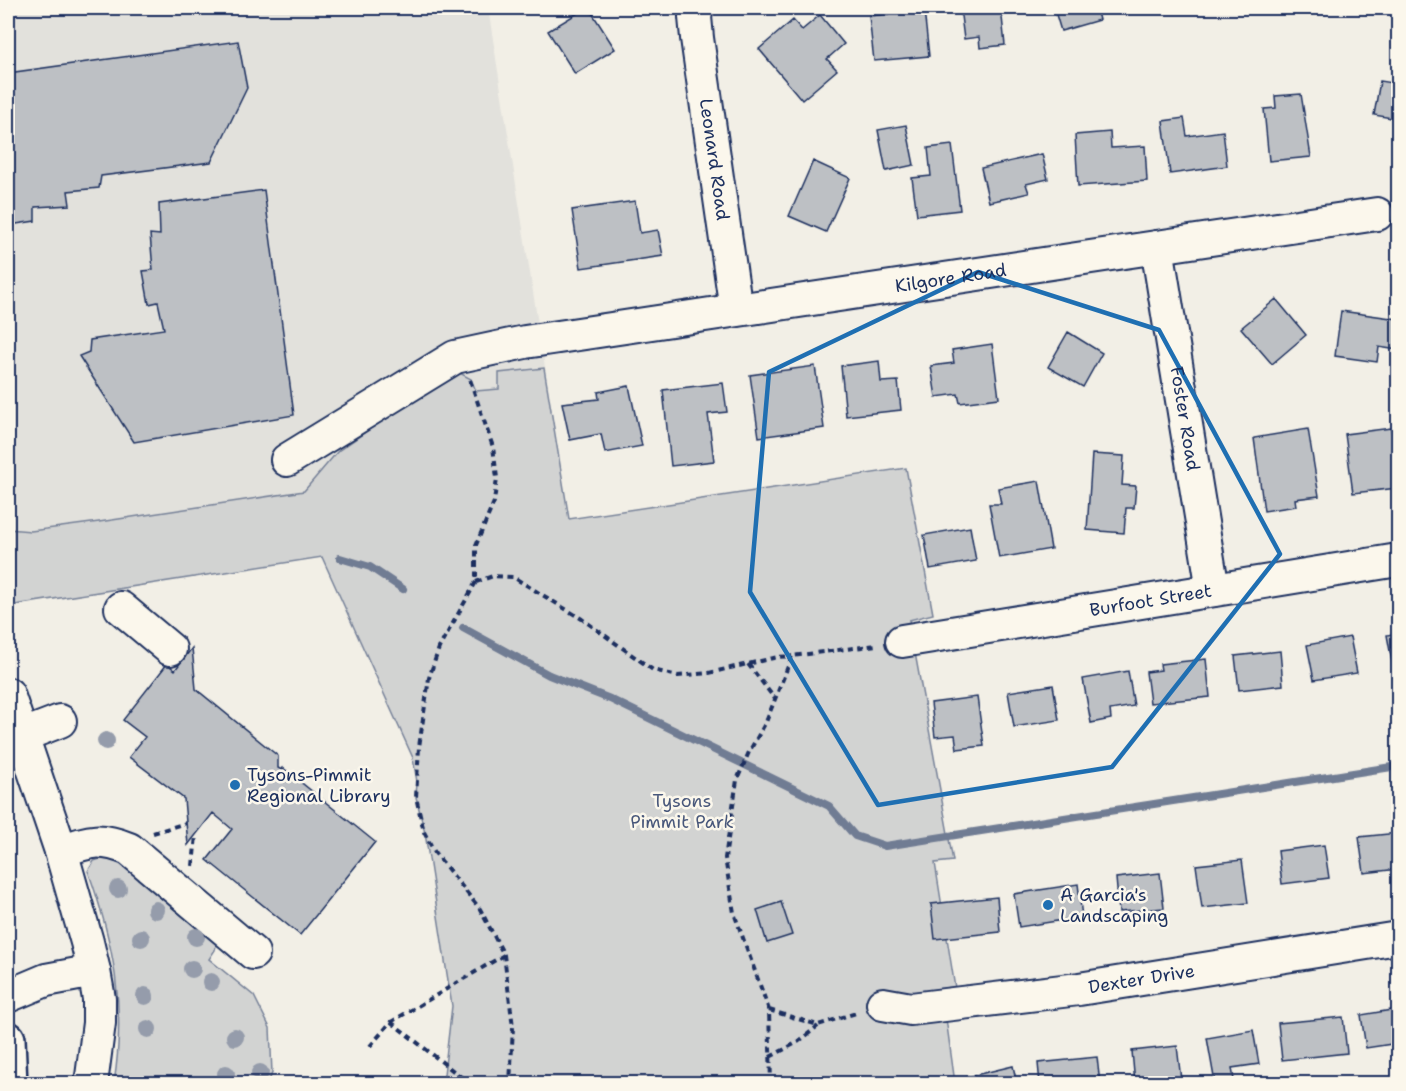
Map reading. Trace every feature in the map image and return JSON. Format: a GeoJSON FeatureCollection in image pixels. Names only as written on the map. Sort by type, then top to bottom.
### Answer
{"type":"FeatureCollection","features":[{"type":"Feature","properties":{"kind":"main road"},"geometry":{"type":"LineString","coordinates":[[8,1039],[10,1083]]}},
{"type":"Feature","properties":{"kind":"street","name":"Leonard Road"},"geometry":{"type":"LineString","coordinates":[[697,8],[695,17],[697,39],[736,310]]}},
{"type":"Feature","properties":{"kind":"street","name":"Kilgore Road"},"geometry":{"type":"LineString","coordinates":[[287,460],[455,357],[525,342],[1377,214]]}},
{"type":"Feature","properties":{"kind":"street","name":"Foster Road"},"geometry":{"type":"LineString","coordinates":[[1157,247],[1213,590]]}},
{"type":"Feature","properties":{"kind":"street","name":"Burfoot Street"},"geometry":{"type":"LineString","coordinates":[[902,641],[1398,560]]}},
{"type":"Feature","properties":{"kind":"street"},"geometry":{"type":"LineString","coordinates":[[121,608],[170,649]]}},
{"type":"Feature","properties":{"kind":"street"},"geometry":{"type":"LineString","coordinates":[[8,694],[61,851],[94,971],[99,999],[99,1023],[91,1083]]}},
{"type":"Feature","properties":{"kind":"street"},"geometry":{"type":"LineString","coordinates":[[21,736],[60,721]]}},
{"type":"Feature","properties":{"kind":"street"},"geometry":{"type":"LineString","coordinates":[[61,851],[91,841],[111,841],[129,849],[253,953]]}},
{"type":"Feature","properties":{"kind":"street","name":"Dexter Drive"},"geometry":{"type":"LineString","coordinates":[[883,1004],[910,1009],[1079,989],[1398,938]]}},
{"type":"Feature","properties":{"kind":"street"},"geometry":{"type":"LineString","coordinates":[[8,996],[46,980],[94,971]]}},
{"type":"Feature","properties":{"kind":"path"},"geometry":{"type":"LineString","coordinates":[[455,357],[469,378],[493,447],[497,478],[494,502],[476,545],[476,582],[439,648],[429,678],[418,747],[416,797],[424,832],[435,853],[480,909],[504,955],[513,1027],[510,1083]]}},
{"type":"Feature","properties":{"kind":"path"},"geometry":{"type":"LineString","coordinates":[[476,582],[493,576],[513,577],[582,619],[653,670],[678,676],[709,673],[778,657],[902,641]]}},
{"type":"Feature","properties":{"kind":"path"},"geometry":{"type":"LineString","coordinates":[[771,1083],[769,1010],[734,913],[725,858],[737,780],[766,722],[792,656]]}},
{"type":"Feature","properties":{"kind":"path"},"geometry":{"type":"LineString","coordinates":[[748,664],[775,700]]}},
{"type":"Feature","properties":{"kind":"path"},"geometry":{"type":"LineString","coordinates":[[716,821],[730,821]]}},
{"type":"Feature","properties":{"kind":"path"},"geometry":{"type":"LineString","coordinates":[[150,834],[186,823]]}},
{"type":"Feature","properties":{"kind":"path"},"geometry":{"type":"LineString","coordinates":[[193,870],[196,835]]}},
{"type":"Feature","properties":{"kind":"path"},"geometry":{"type":"LineString","coordinates":[[370,1047],[392,1022],[504,955]]}},
{"type":"Feature","properties":{"kind":"path"},"geometry":{"type":"LineString","coordinates":[[770,1057],[798,1042],[818,1025],[883,1004]]}},
{"type":"Feature","properties":{"kind":"path"},"geometry":{"type":"LineString","coordinates":[[769,1010],[818,1025]]}},
{"type":"Feature","properties":{"kind":"path"},"geometry":{"type":"LineString","coordinates":[[392,1022],[470,1083]]}},
{"type":"Feature","properties":{"kind":"highlighted area"},"geometry":{"type":"Polygon","coordinates":[[[978,272],[1159,330],[1280,554],[1112,767],[878,805],[750,592],[769,372],[978,272]]]}},
{"type":"Feature","properties":{"kind":"shaded area"},"geometry":{"type":"Polygon","coordinates":[[[8,8],[488,8],[569,519],[8,606],[8,8]]]}},
{"type":"Feature","properties":{"kind":"green space","name":"Tysons Pimmit Park"},"geometry":{"type":"Polygon","coordinates":[[[544,368],[569,519],[906,468],[933,614],[909,620],[953,861],[935,863],[955,988],[942,990],[955,1083],[443,1083],[452,1006],[425,833],[416,797],[417,782],[413,758],[322,557],[8,606],[8,529],[31,531],[304,491],[338,451],[458,372],[471,379],[476,391],[499,389],[499,373],[544,368]]]}},
{"type":"Feature","properties":{"kind":"green space"},"geometry":{"type":"Polygon","coordinates":[[[106,857],[115,861],[119,858],[217,941],[215,950],[209,959],[254,996],[270,1028],[272,1073],[268,1083],[114,1083],[119,1028],[115,976],[105,924],[88,871],[94,861],[106,857]]]}},
{"type":"Feature","properties":{"kind":"building"},"geometry":{"type":"Polygon","coordinates":[[[589,8],[615,49],[575,74],[548,31],[589,8]]]}},
{"type":"Feature","properties":{"kind":"building"},"geometry":{"type":"Polygon","coordinates":[[[960,8],[1001,8],[1005,45],[980,48],[979,37],[964,39],[960,8]]]}},
{"type":"Feature","properties":{"kind":"building"},"geometry":{"type":"Polygon","coordinates":[[[1054,8],[1096,8],[1099,20],[1061,31],[1054,8]]]}},
{"type":"Feature","properties":{"kind":"building"},"geometry":{"type":"Polygon","coordinates":[[[924,10],[929,56],[874,61],[869,16],[924,10]]]}},
{"type":"Feature","properties":{"kind":"building"},"geometry":{"type":"Polygon","coordinates":[[[820,15],[844,44],[827,59],[837,70],[802,100],[759,49],[793,20],[802,30],[820,15]]]}},
{"type":"Feature","properties":{"kind":"building"},"geometry":{"type":"Polygon","coordinates":[[[238,41],[247,88],[211,162],[101,176],[99,188],[68,191],[70,205],[35,207],[35,221],[10,225],[8,221],[8,73],[238,41]]]}},
{"type":"Feature","properties":{"kind":"building"},"geometry":{"type":"Polygon","coordinates":[[[1380,81],[1398,84],[1398,119],[1374,115],[1380,81]]]}},
{"type":"Feature","properties":{"kind":"building"},"geometry":{"type":"Polygon","coordinates":[[[1301,94],[1311,157],[1269,161],[1264,109],[1276,108],[1275,96],[1301,94]]]}},
{"type":"Feature","properties":{"kind":"building"},"geometry":{"type":"Polygon","coordinates":[[[1184,118],[1187,136],[1223,131],[1227,166],[1170,174],[1163,121],[1184,118]]]}},
{"type":"Feature","properties":{"kind":"building"},"geometry":{"type":"Polygon","coordinates":[[[906,125],[914,165],[886,171],[878,130],[906,125]]]}},
{"type":"Feature","properties":{"kind":"building"},"geometry":{"type":"Polygon","coordinates":[[[1110,132],[1111,148],[1145,146],[1147,181],[1078,186],[1075,135],[1110,132]]]}},
{"type":"Feature","properties":{"kind":"building"},"geometry":{"type":"Polygon","coordinates":[[[952,145],[960,210],[917,215],[912,178],[931,176],[928,148],[952,145]]]}},
{"type":"Feature","properties":{"kind":"building"},"geometry":{"type":"Polygon","coordinates":[[[1042,154],[1048,179],[1026,184],[1029,193],[989,202],[981,168],[1042,154]]]}},
{"type":"Feature","properties":{"kind":"building"},"geometry":{"type":"Polygon","coordinates":[[[813,161],[850,178],[826,232],[789,216],[813,161]]]}},
{"type":"Feature","properties":{"kind":"building"},"geometry":{"type":"Polygon","coordinates":[[[264,190],[294,415],[134,442],[79,356],[89,352],[90,340],[164,329],[158,302],[149,304],[143,271],[153,270],[150,234],[160,235],[159,204],[264,190]]]}},
{"type":"Feature","properties":{"kind":"building"},"geometry":{"type":"Polygon","coordinates":[[[635,201],[640,233],[658,230],[663,256],[581,268],[572,210],[635,201]]]}},
{"type":"Feature","properties":{"kind":"building"},"geometry":{"type":"Polygon","coordinates":[[[1276,299],[1306,335],[1272,364],[1241,328],[1276,299]]]}},
{"type":"Feature","properties":{"kind":"building"},"geometry":{"type":"Polygon","coordinates":[[[1341,311],[1398,319],[1398,350],[1379,347],[1377,362],[1335,356],[1341,311]]]}},
{"type":"Feature","properties":{"kind":"building"},"geometry":{"type":"Polygon","coordinates":[[[1068,332],[1102,353],[1083,387],[1048,367],[1068,332]]]}},
{"type":"Feature","properties":{"kind":"building"},"geometry":{"type":"Polygon","coordinates":[[[992,344],[999,398],[960,403],[958,394],[936,397],[931,366],[954,363],[952,350],[992,344]]]}},
{"type":"Feature","properties":{"kind":"building"},"geometry":{"type":"Polygon","coordinates":[[[879,361],[881,382],[898,381],[901,410],[846,416],[841,366],[879,361]]]}},
{"type":"Feature","properties":{"kind":"building"},"geometry":{"type":"Polygon","coordinates":[[[815,366],[824,428],[759,437],[750,375],[815,366]]]}},
{"type":"Feature","properties":{"kind":"building"},"geometry":{"type":"Polygon","coordinates":[[[723,383],[727,412],[708,414],[714,461],[671,466],[663,390],[723,383]]]}},
{"type":"Feature","properties":{"kind":"building"},"geometry":{"type":"Polygon","coordinates":[[[629,386],[642,446],[605,453],[601,434],[570,440],[562,403],[599,399],[598,392],[629,386]]]}},
{"type":"Feature","properties":{"kind":"building"},"geometry":{"type":"Polygon","coordinates":[[[1391,428],[1398,488],[1353,493],[1345,434],[1391,428]]]}},
{"type":"Feature","properties":{"kind":"building"},"geometry":{"type":"Polygon","coordinates":[[[1308,429],[1319,496],[1295,499],[1296,506],[1264,511],[1254,438],[1308,429]]]}},
{"type":"Feature","properties":{"kind":"building"},"geometry":{"type":"Polygon","coordinates":[[[1092,454],[1124,456],[1122,485],[1136,486],[1134,508],[1126,508],[1124,533],[1087,530],[1092,454]]]}},
{"type":"Feature","properties":{"kind":"building"},"geometry":{"type":"Polygon","coordinates":[[[1039,481],[1051,549],[999,558],[989,504],[1001,504],[998,488],[1039,481]]]}},
{"type":"Feature","properties":{"kind":"building"},"geometry":{"type":"Polygon","coordinates":[[[970,527],[976,561],[930,569],[924,535],[970,527]]]}},
{"type":"Feature","properties":{"kind":"building"},"geometry":{"type":"Polygon","coordinates":[[[1398,633],[1398,672],[1394,673],[1387,635],[1398,633]]]}},
{"type":"Feature","properties":{"kind":"building"},"geometry":{"type":"Polygon","coordinates":[[[1350,637],[1357,673],[1314,680],[1307,645],[1350,637]]]}},
{"type":"Feature","properties":{"kind":"building","name":"Tysons-Pimmit Regional Library"},"geometry":{"type":"Polygon","coordinates":[[[192,648],[196,689],[278,756],[278,768],[282,770],[283,768],[375,842],[300,935],[207,860],[232,829],[213,813],[188,845],[184,799],[129,757],[145,737],[123,720],[167,664],[175,670],[192,648]]]}},
{"type":"Feature","properties":{"kind":"building"},"geometry":{"type":"Polygon","coordinates":[[[1280,651],[1283,685],[1239,690],[1235,656],[1280,651]]]}},
{"type":"Feature","properties":{"kind":"building"},"geometry":{"type":"Polygon","coordinates":[[[1206,659],[1210,697],[1150,703],[1146,672],[1161,670],[1160,664],[1206,659]]]}},
{"type":"Feature","properties":{"kind":"building"},"geometry":{"type":"Polygon","coordinates":[[[1128,671],[1134,706],[1110,710],[1111,719],[1091,723],[1083,679],[1128,671]]]}},
{"type":"Feature","properties":{"kind":"building"},"geometry":{"type":"Polygon","coordinates":[[[1053,685],[1059,720],[1014,727],[1008,692],[1053,685]]]}},
{"type":"Feature","properties":{"kind":"building"},"geometry":{"type":"Polygon","coordinates":[[[977,697],[984,746],[957,749],[955,735],[935,737],[931,703],[977,697]]]}},
{"type":"Feature","properties":{"kind":"building"},"geometry":{"type":"Polygon","coordinates":[[[1398,833],[1398,869],[1364,873],[1359,837],[1398,833]]]}},
{"type":"Feature","properties":{"kind":"building"},"geometry":{"type":"Polygon","coordinates":[[[1324,845],[1329,878],[1282,884],[1278,851],[1324,845]]]}},
{"type":"Feature","properties":{"kind":"building"},"geometry":{"type":"Polygon","coordinates":[[[1242,860],[1248,903],[1202,908],[1196,865],[1242,860]]]}},
{"type":"Feature","properties":{"kind":"building"},"geometry":{"type":"Polygon","coordinates":[[[1160,873],[1164,908],[1119,912],[1116,878],[1160,873]]]}},
{"type":"Feature","properties":{"kind":"building","name":"A Garcia's Landscaping"},"geometry":{"type":"Polygon","coordinates":[[[1078,884],[1082,917],[1019,927],[1014,894],[1078,884]]]}},
{"type":"Feature","properties":{"kind":"building"},"geometry":{"type":"Polygon","coordinates":[[[997,897],[1000,932],[935,939],[931,904],[997,897]]]}},
{"type":"Feature","properties":{"kind":"building"},"geometry":{"type":"Polygon","coordinates":[[[781,902],[792,935],[767,943],[757,910],[781,902]]]}},
{"type":"Feature","properties":{"kind":"building"},"geometry":{"type":"Polygon","coordinates":[[[1398,1009],[1398,1043],[1366,1048],[1361,1015],[1398,1009]]]}},
{"type":"Feature","properties":{"kind":"building"},"geometry":{"type":"Polygon","coordinates":[[[1343,1017],[1347,1053],[1282,1060],[1278,1023],[1343,1017]]]}},
{"type":"Feature","properties":{"kind":"building"},"geometry":{"type":"Polygon","coordinates":[[[1253,1030],[1259,1064],[1232,1068],[1234,1080],[1215,1083],[1207,1038],[1253,1030]]]}},
{"type":"Feature","properties":{"kind":"building"},"geometry":{"type":"Polygon","coordinates":[[[1177,1046],[1181,1080],[1135,1084],[1132,1051],[1177,1046]]]}},
{"type":"Feature","properties":{"kind":"building"},"geometry":{"type":"Polygon","coordinates":[[[1097,1057],[1100,1084],[1040,1084],[1038,1063],[1097,1057]]]}},
{"type":"Feature","properties":{"kind":"building"},"geometry":{"type":"Polygon","coordinates":[[[1013,1066],[1017,1084],[969,1084],[967,1077],[1013,1066]]]}},
{"type":"Feature","properties":{"kind":"waterway"},"geometry":{"type":"LineString","coordinates":[[340,558],[370,567],[403,589]]}},
{"type":"Feature","properties":{"kind":"waterway"},"geometry":{"type":"LineString","coordinates":[[463,628],[549,675],[610,699],[829,806],[855,836],[885,846],[1398,766]]}},
{"type":"Feature","properties":{"kind":"place","name":"Tysons-Pimmit Regional Library"},"geometry":{"type":"Point","coordinates":[235,785]}},
{"type":"Feature","properties":{"kind":"place","name":"A Garcia's Landscaping"},"geometry":{"type":"Point","coordinates":[1048,905]}}]}
